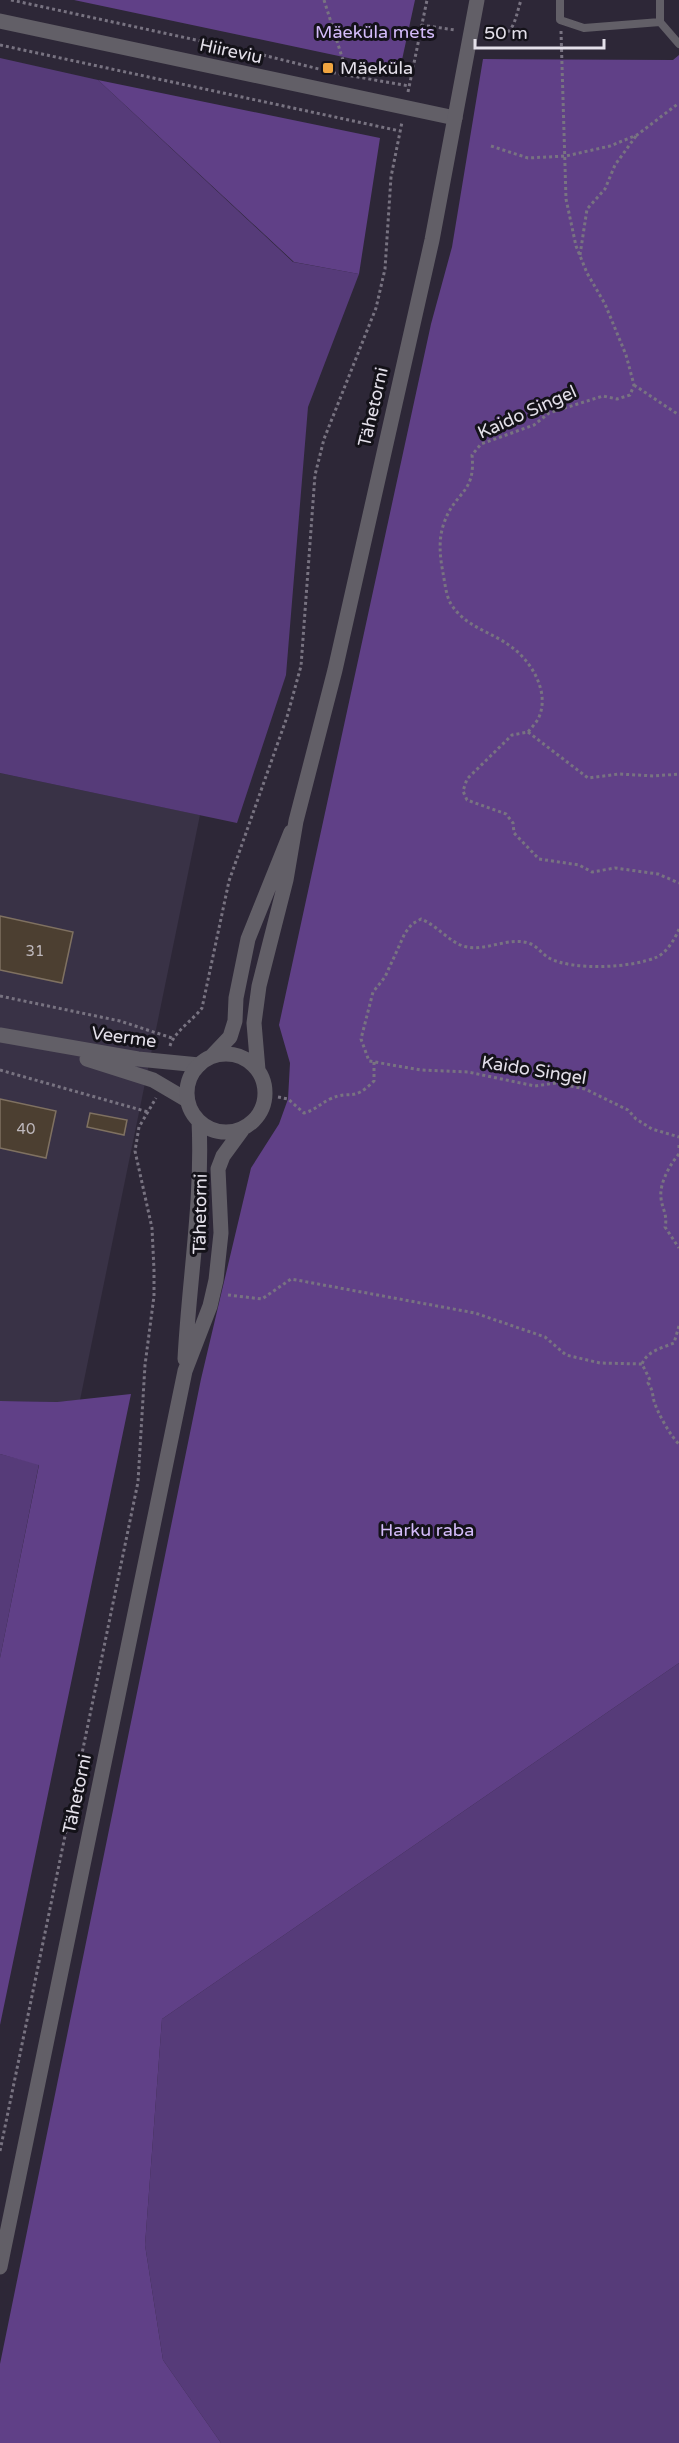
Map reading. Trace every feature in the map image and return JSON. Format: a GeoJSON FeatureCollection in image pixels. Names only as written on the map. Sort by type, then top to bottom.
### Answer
{"type":"FeatureCollection","features":[{"type":"Feature","properties":{"kind":"street","name":"Tähetorni"},"geometry":{"type":"LineString","coordinates":[[258,1070],[254,1023],[259,986],[290,861],[296,821],[335,670],[432,240],[477,0]]}},
{"type":"Feature","properties":{"kind":"street","name":"Hiireviu"},"geometry":{"type":"LineString","coordinates":[[0,21],[455,118]]}},
{"type":"Feature","properties":{"kind":"street","name":"Tähetorni"},"geometry":{"type":"LineString","coordinates":[[206,1061],[230,1037],[235,1020],[236,998],[248,939],[284,845],[296,821]]}},
{"type":"Feature","properties":{"kind":"street","name":"Veerme"},"geometry":{"type":"LineString","coordinates":[[0,1035],[44,1045],[151,1061],[206,1061]]}},
{"type":"Feature","properties":{"kind":"street","name":"Veerme"},"geometry":{"type":"LineString","coordinates":[[44,1045],[153,1080],[187,1100]]}},
{"type":"Feature","properties":{"kind":"street"},"geometry":{"type":"LineString","coordinates":[[237,1055],[249,1061],[258,1070],[265,1086],[264,1104],[256,1119],[242,1130],[219,1132],[199,1121],[187,1100],[190,1077],[206,1061],[237,1055]]}},
{"type":"Feature","properties":{"kind":"street","name":"Tähetorni"},"geometry":{"type":"LineString","coordinates":[[0,2267],[185,1371],[188,1304],[198,1190],[199,1121]]}},
{"type":"Feature","properties":{"kind":"street","name":"Tähetorni"},"geometry":{"type":"LineString","coordinates":[[185,1371],[210,1306],[216,1280],[221,1233],[218,1169],[223,1156],[242,1130]]}},
{"type":"Feature","properties":{"kind":"street","name":"Tähetorni"},"geometry":{"type":"LineString","coordinates":[[0,2244],[7,2225]]}},
{"type":"Feature","properties":{"kind":"lane"},"geometry":{"type":"LineString","coordinates":[[560,0],[560,20],[584,28],[660,22]]}},
{"type":"Feature","properties":{"kind":"lane"},"geometry":{"type":"LineString","coordinates":[[660,0],[660,22],[679,44]]}},
{"type":"Feature","properties":{"kind":"path"},"geometry":{"type":"LineString","coordinates":[[10,0],[348,76],[409,86]]}},
{"type":"Feature","properties":{"kind":"path"},"geometry":{"type":"LineString","coordinates":[[324,0],[348,76]]}},
{"type":"Feature","properties":{"kind":"path"},"geometry":{"type":"LineString","coordinates":[[560,20],[566,199],[580,255],[586,273],[605,304],[626,355],[634,385],[679,416]]}},
{"type":"Feature","properties":{"kind":"path"},"geometry":{"type":"LineString","coordinates":[[0,45],[400,130]]}},
{"type":"Feature","properties":{"kind":"path"},"geometry":{"type":"LineString","coordinates":[[491,146],[528,158],[566,156],[610,146],[637,135],[679,103]]}},
{"type":"Feature","properties":{"kind":"path"},"geometry":{"type":"LineString","coordinates":[[580,255],[587,209],[605,189],[615,165],[637,135]]}},
{"type":"Feature","properties":{"kind":"path","name":"Kaido Singel"},"geometry":{"type":"LineString","coordinates":[[528,732],[539,717],[543,699],[538,680],[522,655],[508,644],[470,624],[451,604],[440,546],[444,523],[461,492],[468,488],[474,476],[472,456],[481,444],[526,428],[549,413],[580,401],[603,396],[617,399],[630,395],[634,385]]}},
{"type":"Feature","properties":{"kind":"path"},"geometry":{"type":"LineString","coordinates":[[679,774],[654,776],[619,774],[588,778],[528,732],[512,735],[467,779],[463,791],[467,800],[506,814],[513,823],[514,833],[539,859],[579,865],[592,872],[615,868],[658,874],[679,883]]}},
{"type":"Feature","properties":{"kind":"path"},"geometry":{"type":"LineString","coordinates":[[278,1097],[288,1099],[304,1113],[317,1109],[336,1098],[360,1094],[374,1081],[374,1062],[369,1061],[361,1039],[373,992],[385,977],[405,933],[412,924],[421,920],[431,924],[462,946],[481,948],[506,943],[530,944],[550,959],[618,967],[657,957],[667,949],[679,929]]}},
{"type":"Feature","properties":{"kind":"path"},"geometry":{"type":"LineString","coordinates":[[0,996],[120,1021],[172,1038]]}},
{"type":"Feature","properties":{"kind":"path","name":"Kaido Singel"},"geometry":{"type":"LineString","coordinates":[[374,1062],[421,1071],[468,1072],[535,1086],[556,1083],[585,1089],[628,1110],[636,1119],[652,1129],[679,1137]]}},
{"type":"Feature","properties":{"kind":"path"},"geometry":{"type":"LineString","coordinates":[[0,1070],[148,1112]]}},
{"type":"Feature","properties":{"kind":"path"},"geometry":{"type":"LineString","coordinates":[[679,1154],[668,1166],[660,1197],[667,1219],[665,1227],[679,1248]]}},
{"type":"Feature","properties":{"kind":"path"},"geometry":{"type":"LineString","coordinates":[[221,1294],[262,1299],[291,1279],[475,1313],[545,1337],[566,1355],[600,1363],[642,1364]]}},
{"type":"Feature","properties":{"kind":"path"},"geometry":{"type":"LineString","coordinates":[[679,1326],[674,1343],[654,1351],[644,1358],[642,1364],[654,1391],[654,1402],[667,1425],[669,1435],[679,1444]]}},
{"type":"Feature","properties":{"kind":"shaded area"},"geometry":{"type":"Polygon","coordinates":[[[0,58],[98,80],[293,262],[359,274],[308,407],[286,675],[237,823],[0,773],[0,58]]]}},
{"type":"Feature","properties":{"kind":"shaded area"},"geometry":{"type":"Polygon","coordinates":[[[0,773],[200,815],[80,1400],[0,1401],[0,773]]]}},
{"type":"Feature","properties":{"kind":"shaded area"},"geometry":{"type":"Polygon","coordinates":[[[0,1454],[39,1464],[0,1658],[0,1454]]]}},
{"type":"Feature","properties":{"kind":"shaded area"},"geometry":{"type":"Polygon","coordinates":[[[679,1663],[679,2443],[221,2443],[163,2360],[145,2245],[162,2019],[679,1663]]]}},
{"type":"Feature","properties":{"kind":"green space","name":"Mäeküla mets"},"geometry":{"type":"Polygon","coordinates":[[[74,0],[415,0],[400,69],[74,0]]]}},
{"type":"Feature","properties":{"kind":"green space","name":"Harku raba"},"geometry":{"type":"Polygon","coordinates":[[[679,55],[679,1663],[162,2019],[145,2245],[163,2360],[221,2443],[0,2443],[0,2364],[201,1379],[251,1168],[279,1124],[288,1099],[290,1063],[279,1025],[431,324],[452,247],[483,59],[673,60],[679,55]]]}},
{"type":"Feature","properties":{"kind":"green space"},"geometry":{"type":"Polygon","coordinates":[[[98,80],[380,138],[359,274],[294,262],[98,80]]]}},
{"type":"Feature","properties":{"kind":"green space"},"geometry":{"type":"Polygon","coordinates":[[[131,1394],[0,2025],[0,1658],[39,1465],[0,1454],[0,1401],[57,1402],[131,1394]]]}},
{"type":"Feature","properties":{"kind":"building"},"geometry":{"type":"Polygon","coordinates":[[[0,916],[73,932],[62,983],[0,970],[0,916]]]}},
{"type":"Feature","properties":{"kind":"building"},"geometry":{"type":"Polygon","coordinates":[[[0,1099],[56,1111],[46,1158],[0,1148],[0,1099]]]}},
{"type":"Feature","properties":{"kind":"building"},"geometry":{"type":"Polygon","coordinates":[[[90,1113],[127,1120],[124,1135],[87,1127],[90,1113]]]}},
{"type":"Feature","properties":{"kind":"place","name":"Mäeküla"},"geometry":{"type":"Point","coordinates":[328,68]}}]}
